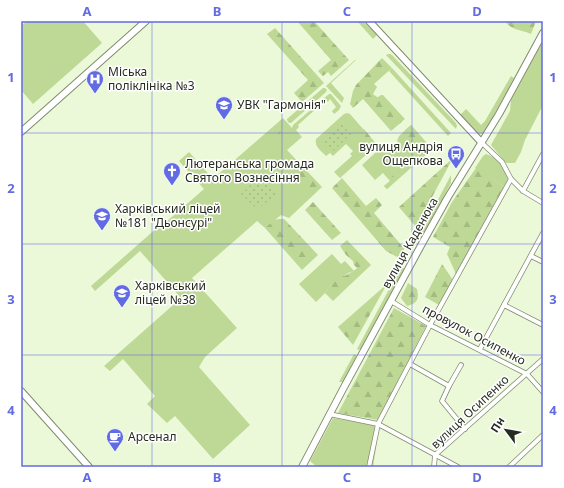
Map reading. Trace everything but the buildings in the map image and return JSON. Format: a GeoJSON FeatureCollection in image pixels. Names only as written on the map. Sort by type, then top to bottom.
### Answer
{"type":"FeatureCollection","features":[{"type":"Feature","properties":{"kind":"street"},"geometry":{"type":"LineString","coordinates":[[21,132],[146,21]]}},
{"type":"Feature","properties":{"kind":"street"},"geometry":{"type":"LineString","coordinates":[[369,21],[502,162],[512,179],[523,191],[543,203]]}},
{"type":"Feature","properties":{"kind":"street","name":"вулиця Каденюка"},"geometry":{"type":"LineString","coordinates":[[302,467],[329,414],[448,197],[499,114],[543,33]]}},
{"type":"Feature","properties":{"kind":"street"},"geometry":{"type":"LineString","coordinates":[[523,191],[543,154]]}},
{"type":"Feature","properties":{"kind":"street"},"geometry":{"type":"LineString","coordinates":[[369,467],[378,424],[430,325],[512,179]]}},
{"type":"Feature","properties":{"kind":"street"},"geometry":{"type":"LineString","coordinates":[[480,349],[543,233]]}},
{"type":"Feature","properties":{"kind":"street"},"geometry":{"type":"LineString","coordinates":[[531,256],[543,262]]}},
{"type":"Feature","properties":{"kind":"street","name":"провулок Осипенко"},"geometry":{"type":"LineString","coordinates":[[391,301],[430,325],[480,349],[526,374],[543,392]]}},
{"type":"Feature","properties":{"kind":"street"},"geometry":{"type":"LineString","coordinates":[[504,305],[543,325]]}},
{"type":"Feature","properties":{"kind":"street","name":"вулиця Осипенко"},"geometry":{"type":"LineString","coordinates":[[434,467],[436,455],[543,359]]}},
{"type":"Feature","properties":{"kind":"street"},"geometry":{"type":"LineString","coordinates":[[410,364],[449,386]]}},
{"type":"Feature","properties":{"kind":"street"},"geometry":{"type":"LineString","coordinates":[[460,365],[442,401],[465,429]]}},
{"type":"Feature","properties":{"kind":"street"},"geometry":{"type":"LineString","coordinates":[[21,391],[88,467]]}},
{"type":"Feature","properties":{"kind":"street"},"geometry":{"type":"LineString","coordinates":[[329,414],[378,424],[458,467]]}},
{"type":"Feature","properties":{"kind":"street"},"geometry":{"type":"LineString","coordinates":[[509,467],[543,436]]}},
{"type":"Feature","properties":{"kind":"green space"},"geometry":{"type":"Polygon","coordinates":[[[27,21],[83,21],[102,43],[33,104],[21,90],[21,26],[27,21]]]}},
{"type":"Feature","properties":{"kind":"green space"},"geometry":{"type":"Polygon","coordinates":[[[297,21],[314,21],[349,60],[331,76],[328,72],[323,76],[318,71],[331,60],[297,21]]]}},
{"type":"Feature","properties":{"kind":"green space"},"geometry":{"type":"Polygon","coordinates":[[[357,21],[363,21],[377,35],[373,39],[357,21]]]}},
{"type":"Feature","properties":{"kind":"green space"},"geometry":{"type":"Polygon","coordinates":[[[505,21],[536,21],[531,34],[513,28],[505,21]]]}},
{"type":"Feature","properties":{"kind":"green space"},"geometry":{"type":"Polygon","coordinates":[[[275,28],[324,83],[302,102],[294,93],[308,80],[267,34],[275,28]]]}},
{"type":"Feature","properties":{"kind":"green space"},"geometry":{"type":"Polygon","coordinates":[[[543,41],[543,105],[515,163],[506,163],[491,145],[510,111],[511,100],[543,41]]]}},
{"type":"Feature","properties":{"kind":"green space"},"geometry":{"type":"Polygon","coordinates":[[[386,55],[392,55],[456,123],[456,129],[386,55]]]}},
{"type":"Feature","properties":{"kind":"green space"},"geometry":{"type":"Polygon","coordinates":[[[382,58],[392,68],[374,84],[377,87],[373,94],[377,97],[383,95],[405,119],[391,131],[363,99],[353,108],[350,104],[356,85],[382,58]]]}},
{"type":"Feature","properties":{"kind":"green space"},"geometry":{"type":"Polygon","coordinates":[[[355,60],[331,83],[344,98],[342,103],[326,86],[355,60]]]}},
{"type":"Feature","properties":{"kind":"green space"},"geometry":{"type":"Polygon","coordinates":[[[392,68],[451,133],[448,136],[389,71],[392,68]]]}},
{"type":"Feature","properties":{"kind":"green space"},"geometry":{"type":"Polygon","coordinates":[[[511,76],[514,78],[485,132],[483,134],[478,134],[460,115],[466,109],[481,125],[485,121],[511,76]]]}},
{"type":"Feature","properties":{"kind":"green space"},"geometry":{"type":"Polygon","coordinates":[[[323,88],[327,90],[326,92],[291,123],[289,123],[287,119],[323,88]]]}},
{"type":"Feature","properties":{"kind":"green space"},"geometry":{"type":"Polygon","coordinates":[[[329,94],[331,94],[341,106],[339,110],[334,114],[332,111],[336,107],[330,99],[328,102],[326,100],[298,125],[299,127],[296,130],[302,137],[287,150],[322,187],[289,218],[281,215],[265,228],[257,221],[192,278],[237,328],[205,357],[199,367],[250,425],[213,459],[175,416],[167,423],[147,404],[155,396],[123,359],[110,371],[104,366],[181,298],[140,251],[95,291],[91,286],[159,226],[165,223],[204,189],[179,161],[189,152],[214,180],[215,177],[283,118],[292,128],[293,125],[329,94]]]}},
{"type":"Feature","properties":{"kind":"green space"},"geometry":{"type":"Polygon","coordinates":[[[347,113],[350,114],[377,145],[340,178],[334,172],[352,156],[350,154],[353,151],[346,144],[333,156],[330,153],[326,156],[318,148],[316,139],[347,113]]]}},
{"type":"Feature","properties":{"kind":"green space"},"geometry":{"type":"Polygon","coordinates":[[[284,122],[286,128],[273,139],[268,136],[284,122]]]}},
{"type":"Feature","properties":{"kind":"green space"},"geometry":{"type":"Polygon","coordinates":[[[341,124],[351,134],[333,151],[323,140],[341,124]]]}},
{"type":"Feature","properties":{"kind":"green space"},"geometry":{"type":"Polygon","coordinates":[[[411,125],[432,149],[387,189],[384,186],[390,181],[383,173],[375,180],[362,165],[386,143],[388,146],[387,151],[393,151],[397,148],[400,145],[397,141],[399,136],[411,125]]]}},
{"type":"Feature","properties":{"kind":"green space"},"geometry":{"type":"Polygon","coordinates":[[[411,125],[432,149],[387,189],[384,186],[390,181],[392,176],[396,172],[411,165],[423,147],[423,142],[417,140],[411,142],[404,138],[405,130],[411,125]]]}},
{"type":"Feature","properties":{"kind":"green space"},"geometry":{"type":"Polygon","coordinates":[[[364,129],[377,145],[371,150],[361,144],[356,134],[359,130],[364,129]]]}},
{"type":"Feature","properties":{"kind":"green space"},"geometry":{"type":"Polygon","coordinates":[[[486,154],[496,160],[506,171],[508,180],[504,187],[475,168],[486,154]]]}},
{"type":"Feature","properties":{"kind":"green space"},"geometry":{"type":"Polygon","coordinates":[[[284,158],[288,160],[295,160],[319,186],[314,189],[310,196],[305,194],[303,190],[296,185],[300,179],[299,175],[296,174],[290,176],[279,165],[284,158]]]}},
{"type":"Feature","properties":{"kind":"green space"},"geometry":{"type":"Polygon","coordinates":[[[453,158],[416,227],[399,207],[453,158]]]}},
{"type":"Feature","properties":{"kind":"green space"},"geometry":{"type":"Polygon","coordinates":[[[476,168],[504,187],[456,274],[447,254],[450,247],[433,237],[452,202],[476,168]]]}},
{"type":"Feature","properties":{"kind":"green space"},"geometry":{"type":"Polygon","coordinates":[[[266,171],[276,195],[257,209],[241,194],[266,171]]]}},
{"type":"Feature","properties":{"kind":"green space"},"geometry":{"type":"Polygon","coordinates":[[[451,175],[451,183],[425,232],[421,232],[451,175]]]}},
{"type":"Feature","properties":{"kind":"green space"},"geometry":{"type":"Polygon","coordinates":[[[342,178],[366,206],[376,198],[382,205],[374,213],[402,246],[407,241],[408,242],[399,258],[386,251],[332,188],[342,178]]]}},
{"type":"Feature","properties":{"kind":"green space"},"geometry":{"type":"Polygon","coordinates":[[[313,202],[341,233],[332,240],[305,210],[313,202]]]}},
{"type":"Feature","properties":{"kind":"green space"},"geometry":{"type":"Polygon","coordinates":[[[284,219],[318,255],[302,270],[265,228],[274,220],[284,219]]]}},
{"type":"Feature","properties":{"kind":"green space"},"geometry":{"type":"Polygon","coordinates":[[[347,240],[371,265],[333,301],[325,293],[336,281],[337,276],[344,276],[357,268],[340,246],[347,240]]]}},
{"type":"Feature","properties":{"kind":"green space"},"geometry":{"type":"Polygon","coordinates":[[[332,254],[341,264],[345,261],[354,271],[348,273],[330,286],[316,302],[299,284],[332,254]]]}},
{"type":"Feature","properties":{"kind":"green space"},"geometry":{"type":"Polygon","coordinates":[[[442,264],[453,280],[439,305],[425,297],[442,264]]]}},
{"type":"Feature","properties":{"kind":"green space"},"geometry":{"type":"Polygon","coordinates":[[[401,267],[405,269],[361,349],[358,350],[357,349],[401,267]]]}},
{"type":"Feature","properties":{"kind":"green space"},"geometry":{"type":"Polygon","coordinates":[[[408,283],[417,289],[418,295],[416,302],[407,306],[401,298],[408,283]]]}},
{"type":"Feature","properties":{"kind":"green space"},"geometry":{"type":"Polygon","coordinates":[[[387,284],[353,345],[338,327],[387,284]]]}},
{"type":"Feature","properties":{"kind":"green space"},"geometry":{"type":"Polygon","coordinates":[[[394,308],[426,326],[378,420],[338,413],[394,308]]]}},
{"type":"Feature","properties":{"kind":"green space"},"geometry":{"type":"Polygon","coordinates":[[[354,354],[356,357],[343,382],[339,382],[354,354]]]}},
{"type":"Feature","properties":{"kind":"green space"},"geometry":{"type":"Polygon","coordinates":[[[333,418],[372,425],[379,429],[373,467],[317,467],[310,461],[333,418]]]}},
{"type":"Feature","properties":{"kind":"place","name":"Міська поліклініка №3"},"geometry":{"type":"Point","coordinates":[95,94]}},
{"type":"Feature","properties":{"kind":"place","name":"УВК \"Гармонія\""},"geometry":{"type":"Point","coordinates":[224,120]}},
{"type":"Feature","properties":{"kind":"place","name":"вулиця Андрія Ощепкова"},"geometry":{"type":"Point","coordinates":[456,169]}},
{"type":"Feature","properties":{"kind":"place","name":"Лютеранська громада Святого Вознесіння"},"geometry":{"type":"Point","coordinates":[172,186]}},
{"type":"Feature","properties":{"kind":"place","name":"Харківський ліцей №181 \"Дьонсурі\""},"geometry":{"type":"Point","coordinates":[102,231]}},
{"type":"Feature","properties":{"kind":"place","name":"Харківський ліцей №38"},"geometry":{"type":"Point","coordinates":[122,308]}},
{"type":"Feature","properties":{"kind":"place","name":"Арсенал"},"geometry":{"type":"Point","coordinates":[115,452]}}]}
